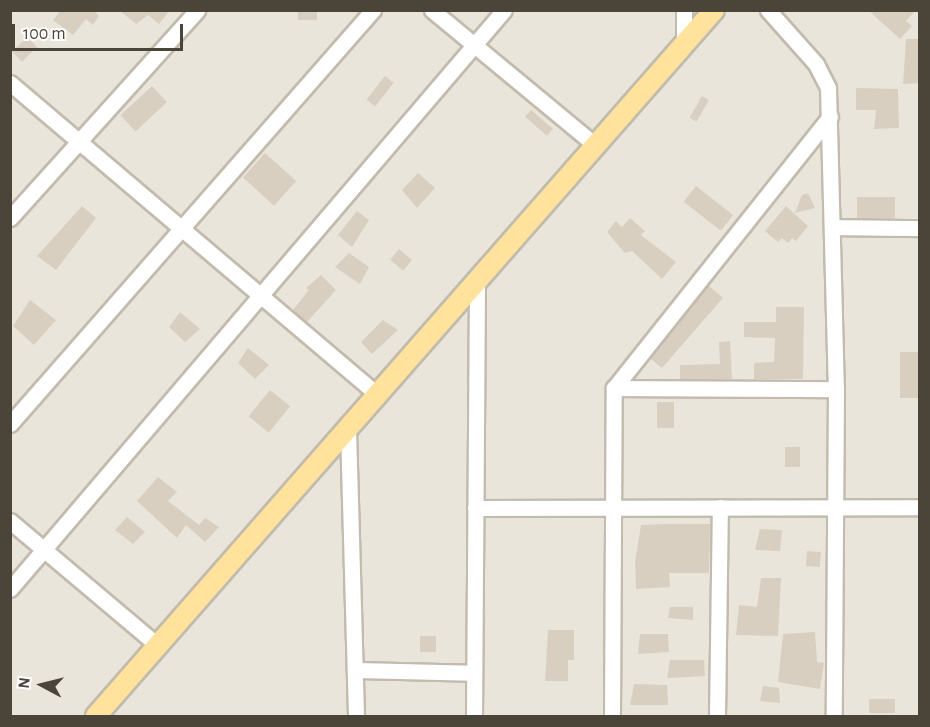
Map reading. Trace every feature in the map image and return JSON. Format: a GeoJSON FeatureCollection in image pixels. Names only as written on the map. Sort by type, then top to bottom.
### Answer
{"type":"FeatureCollection","features":[{"type":"Feature","properties":{"kind":"main road"},"geometry":{"type":"LineString","coordinates":[[96,717],[714,10]]}},
{"type":"Feature","properties":{"kind":"street"},"geometry":{"type":"LineString","coordinates":[[10,218],[197,10]]}},
{"type":"Feature","properties":{"kind":"street"},"geometry":{"type":"LineString","coordinates":[[10,424],[374,10]]}},
{"type":"Feature","properties":{"kind":"street"},"geometry":{"type":"LineString","coordinates":[[432,10],[595,145]]}},
{"type":"Feature","properties":{"kind":"street"},"geometry":{"type":"LineString","coordinates":[[10,589],[504,10]]}},
{"type":"Feature","properties":{"kind":"street"},"geometry":{"type":"LineString","coordinates":[[684,10],[684,45]]}},
{"type":"Feature","properties":{"kind":"street"},"geometry":{"type":"LineString","coordinates":[[768,10],[820,70],[828,88],[836,388],[834,717]]}},
{"type":"Feature","properties":{"kind":"street"},"geometry":{"type":"LineString","coordinates":[[10,83],[377,394]]}},
{"type":"Feature","properties":{"kind":"street"},"geometry":{"type":"LineString","coordinates":[[612,717],[614,388],[830,117]]}},
{"type":"Feature","properties":{"kind":"street"},"geometry":{"type":"LineString","coordinates":[[833,227],[920,228]]}},
{"type":"Feature","properties":{"kind":"street"},"geometry":{"type":"LineString","coordinates":[[474,717],[477,280]]}},
{"type":"Feature","properties":{"kind":"street"},"geometry":{"type":"LineString","coordinates":[[614,388],[836,388]]}},
{"type":"Feature","properties":{"kind":"street"},"geometry":{"type":"LineString","coordinates":[[348,429],[356,717]]}},
{"type":"Feature","properties":{"kind":"street"},"geometry":{"type":"LineString","coordinates":[[717,717],[720,507]]}},
{"type":"Feature","properties":{"kind":"street"},"geometry":{"type":"LineString","coordinates":[[476,508],[920,507]]}},
{"type":"Feature","properties":{"kind":"street"},"geometry":{"type":"LineString","coordinates":[[10,521],[157,645]]}},
{"type":"Feature","properties":{"kind":"street"},"geometry":{"type":"LineString","coordinates":[[355,670],[474,673]]}},
{"type":"Feature","properties":{"kind":"shaded area"},"geometry":{"type":"Polygon","coordinates":[[[11,11],[919,11],[919,716],[11,716],[11,11]]]}},
{"type":"Feature","properties":{"kind":"building"},"geometry":{"type":"Polygon","coordinates":[[[61,10],[93,10],[99,16],[93,25],[86,19],[73,35],[53,20],[61,10]]]}},
{"type":"Feature","properties":{"kind":"building"},"geometry":{"type":"Polygon","coordinates":[[[119,10],[170,10],[159,24],[148,15],[136,24],[119,10]]]}},
{"type":"Feature","properties":{"kind":"building"},"geometry":{"type":"Polygon","coordinates":[[[298,10],[317,10],[317,20],[298,20],[298,10]]]}},
{"type":"Feature","properties":{"kind":"building"},"geometry":{"type":"Polygon","coordinates":[[[868,10],[916,10],[906,21],[912,26],[900,39],[868,10]]]}},
{"type":"Feature","properties":{"kind":"building"},"geometry":{"type":"Polygon","coordinates":[[[27,37],[37,47],[22,62],[12,52],[27,37]]]}},
{"type":"Feature","properties":{"kind":"building"},"geometry":{"type":"Polygon","coordinates":[[[906,39],[920,39],[920,83],[903,84],[906,39]]]}},
{"type":"Feature","properties":{"kind":"building"},"geometry":{"type":"Polygon","coordinates":[[[385,76],[394,83],[375,106],[367,100],[385,76]]]}},
{"type":"Feature","properties":{"kind":"building"},"geometry":{"type":"Polygon","coordinates":[[[152,86],[167,102],[136,131],[121,115],[152,86]]]}},
{"type":"Feature","properties":{"kind":"building"},"geometry":{"type":"Polygon","coordinates":[[[856,88],[898,89],[899,128],[874,129],[876,110],[856,110],[856,88]]]}},
{"type":"Feature","properties":{"kind":"building"},"geometry":{"type":"Polygon","coordinates":[[[702,96],[709,100],[696,122],[690,118],[702,96]]]}},
{"type":"Feature","properties":{"kind":"building"},"geometry":{"type":"Polygon","coordinates":[[[531,110],[553,129],[547,136],[525,117],[531,110]]]}},
{"type":"Feature","properties":{"kind":"building"},"geometry":{"type":"Polygon","coordinates":[[[265,153],[296,181],[274,206],[243,178],[265,153]]]}},
{"type":"Feature","properties":{"kind":"building"},"geometry":{"type":"Polygon","coordinates":[[[418,173],[435,188],[417,208],[402,190],[418,173]]]}},
{"type":"Feature","properties":{"kind":"building"},"geometry":{"type":"Polygon","coordinates":[[[696,186],[733,215],[721,231],[684,202],[696,186]]]}},
{"type":"Feature","properties":{"kind":"building"},"geometry":{"type":"Polygon","coordinates":[[[808,193],[815,208],[795,213],[802,195],[808,193]]]}},
{"type":"Feature","properties":{"kind":"building"},"geometry":{"type":"Polygon","coordinates":[[[857,197],[895,197],[895,218],[857,218],[857,197]]]}},
{"type":"Feature","properties":{"kind":"building"},"geometry":{"type":"Polygon","coordinates":[[[82,206],[96,218],[56,270],[37,256],[82,206]]]}},
{"type":"Feature","properties":{"kind":"building"},"geometry":{"type":"Polygon","coordinates":[[[786,206],[808,226],[796,241],[792,238],[788,243],[782,238],[778,242],[765,231],[786,206]]]}},
{"type":"Feature","properties":{"kind":"building"},"geometry":{"type":"Polygon","coordinates":[[[357,211],[369,220],[352,247],[338,235],[357,211]]]}},
{"type":"Feature","properties":{"kind":"building"},"geometry":{"type":"Polygon","coordinates":[[[630,218],[645,231],[641,235],[676,262],[662,279],[632,251],[625,253],[607,232],[616,221],[622,227],[630,218]]]}},
{"type":"Feature","properties":{"kind":"building"},"geometry":{"type":"Polygon","coordinates":[[[399,249],[412,260],[403,271],[390,260],[399,249]]]}},
{"type":"Feature","properties":{"kind":"building"},"geometry":{"type":"Polygon","coordinates":[[[349,253],[369,267],[360,284],[335,267],[349,253]]]}},
{"type":"Feature","properties":{"kind":"building"},"geometry":{"type":"Polygon","coordinates":[[[321,275],[336,290],[307,322],[293,310],[309,290],[306,288],[321,275]]]}},
{"type":"Feature","properties":{"kind":"building"},"geometry":{"type":"Polygon","coordinates":[[[708,285],[723,298],[662,368],[650,358],[708,285]]]}},
{"type":"Feature","properties":{"kind":"building"},"geometry":{"type":"Polygon","coordinates":[[[30,300],[56,320],[34,345],[13,326],[30,300]]]}},
{"type":"Feature","properties":{"kind":"building"},"geometry":{"type":"Polygon","coordinates":[[[776,307],[804,307],[803,379],[754,379],[754,363],[774,362],[775,338],[744,337],[744,322],[776,322],[776,307]]]}},
{"type":"Feature","properties":{"kind":"building"},"geometry":{"type":"Polygon","coordinates":[[[180,312],[200,329],[185,342],[169,327],[180,312]]]}},
{"type":"Feature","properties":{"kind":"building"},"geometry":{"type":"Polygon","coordinates":[[[383,320],[398,330],[372,354],[361,342],[383,320]]]}},
{"type":"Feature","properties":{"kind":"building"},"geometry":{"type":"Polygon","coordinates":[[[730,341],[732,379],[680,379],[680,365],[720,364],[719,342],[730,341]]]}},
{"type":"Feature","properties":{"kind":"building"},"geometry":{"type":"Polygon","coordinates":[[[248,348],[269,365],[255,379],[238,363],[248,348]]]}},
{"type":"Feature","properties":{"kind":"building"},"geometry":{"type":"Polygon","coordinates":[[[900,352],[920,352],[920,398],[900,398],[900,352]]]}},
{"type":"Feature","properties":{"kind":"building"},"geometry":{"type":"Polygon","coordinates":[[[270,390],[290,406],[269,433],[249,416],[270,390]]]}},
{"type":"Feature","properties":{"kind":"building"},"geometry":{"type":"Polygon","coordinates":[[[657,402],[674,402],[674,428],[657,428],[657,402]]]}},
{"type":"Feature","properties":{"kind":"building"},"geometry":{"type":"Polygon","coordinates":[[[785,447],[800,447],[800,467],[785,467],[785,447]]]}},
{"type":"Feature","properties":{"kind":"building"},"geometry":{"type":"Polygon","coordinates":[[[158,477],[177,492],[168,501],[199,525],[205,518],[219,527],[205,542],[186,525],[177,538],[137,501],[158,477]]]}},
{"type":"Feature","properties":{"kind":"building"},"geometry":{"type":"Polygon","coordinates":[[[127,517],[145,532],[133,544],[115,530],[127,517]]]}},
{"type":"Feature","properties":{"kind":"building"},"geometry":{"type":"Polygon","coordinates":[[[710,524],[709,573],[669,573],[670,587],[636,589],[635,561],[641,525],[710,524]]]}},
{"type":"Feature","properties":{"kind":"building"},"geometry":{"type":"Polygon","coordinates":[[[760,529],[782,530],[780,551],[755,550],[760,529]]]}},
{"type":"Feature","properties":{"kind":"building"},"geometry":{"type":"Polygon","coordinates":[[[807,551],[821,552],[820,567],[806,566],[807,551]]]}},
{"type":"Feature","properties":{"kind":"building"},"geometry":{"type":"Polygon","coordinates":[[[761,578],[781,578],[778,636],[736,635],[739,605],[757,607],[761,578]]]}},
{"type":"Feature","properties":{"kind":"building"},"geometry":{"type":"Polygon","coordinates":[[[670,607],[693,607],[693,620],[668,618],[670,607]]]}},
{"type":"Feature","properties":{"kind":"building"},"geometry":{"type":"Polygon","coordinates":[[[548,630],[574,630],[574,660],[568,660],[568,681],[545,681],[548,630]]]}},
{"type":"Feature","properties":{"kind":"building"},"geometry":{"type":"Polygon","coordinates":[[[815,632],[817,662],[824,663],[820,689],[778,682],[783,634],[815,632]]]}},
{"type":"Feature","properties":{"kind":"building"},"geometry":{"type":"Polygon","coordinates":[[[640,634],[668,634],[669,652],[638,654],[640,634]]]}},
{"type":"Feature","properties":{"kind":"building"},"geometry":{"type":"Polygon","coordinates":[[[420,636],[436,636],[436,652],[420,652],[420,636]]]}},
{"type":"Feature","properties":{"kind":"building"},"geometry":{"type":"Polygon","coordinates":[[[670,660],[704,660],[705,676],[667,678],[670,660]]]}},
{"type":"Feature","properties":{"kind":"building"},"geometry":{"type":"Polygon","coordinates":[[[634,684],[667,685],[668,705],[630,705],[634,684]]]}},
{"type":"Feature","properties":{"kind":"building"},"geometry":{"type":"Polygon","coordinates":[[[763,686],[779,688],[780,703],[760,701],[763,686]]]}},
{"type":"Feature","properties":{"kind":"building"},"geometry":{"type":"Polygon","coordinates":[[[869,699],[895,699],[895,713],[869,713],[869,699]]]}}]}
